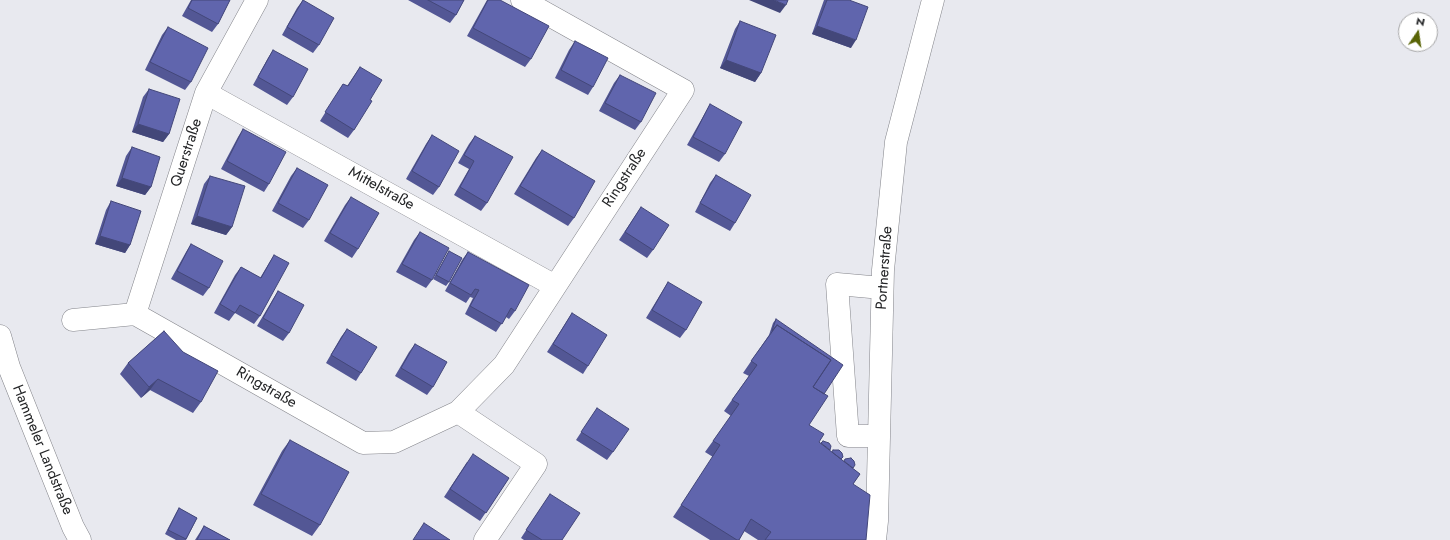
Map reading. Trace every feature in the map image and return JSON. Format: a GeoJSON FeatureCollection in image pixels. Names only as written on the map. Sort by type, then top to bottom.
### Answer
{"type":"FeatureCollection","features":[{"type":"Feature","properties":{"kind":"street","name":"Querstraße"},"geometry":{"type":"LineString","coordinates":[[135,314],[206,93],[256,0]]}},
{"type":"Feature","properties":{"kind":"street","name":"Ringstraße"},"geometry":{"type":"LineString","coordinates":[[135,314],[363,443],[394,442],[458,412],[504,365],[683,90],[522,0]]}},
{"type":"Feature","properties":{"kind":"street","name":"Portnerstraße"},"geometry":{"type":"LineString","coordinates":[[875,540],[877,521],[883,270],[896,142],[929,2]]}},
{"type":"Feature","properties":{"kind":"street","name":"Mittelstraße"},"geometry":{"type":"LineString","coordinates":[[206,93],[555,286]]}},
{"type":"Feature","properties":{"kind":"street"},"geometry":{"type":"LineString","coordinates":[[879,436],[848,436],[837,284],[882,288]]}},
{"type":"Feature","properties":{"kind":"street"},"geometry":{"type":"LineString","coordinates":[[73,320],[135,314]]}},
{"type":"Feature","properties":{"kind":"street","name":"Hammeler Landstraße"},"geometry":{"type":"LineString","coordinates":[[0,336],[9,367],[73,527],[80,540]]}},
{"type":"Feature","properties":{"kind":"street"},"geometry":{"type":"LineString","coordinates":[[458,412],[536,464],[486,540]]}},
{"type":"Feature","properties":{"kind":"building"},"geometry":{"type":"Polygon","coordinates":[[[192,0],[230,0],[218,24],[188,8],[192,0]]]}},
{"type":"Feature","properties":{"kind":"building"},"geometry":{"type":"Polygon","coordinates":[[[303,0],[334,18],[319,45],[287,27],[303,0]]]}},
{"type":"Feature","properties":{"kind":"building"},"geometry":{"type":"Polygon","coordinates":[[[428,0],[464,0],[456,15],[428,0]]]}},
{"type":"Feature","properties":{"kind":"building"},"geometry":{"type":"Polygon","coordinates":[[[488,0],[500,0],[549,26],[531,59],[473,28],[488,0]]]}},
{"type":"Feature","properties":{"kind":"building"},"geometry":{"type":"Polygon","coordinates":[[[774,0],[788,0],[786,5],[774,0]]]}},
{"type":"Feature","properties":{"kind":"building"},"geometry":{"type":"Polygon","coordinates":[[[827,0],[849,0],[868,7],[856,40],[817,26],[827,0]]]}},
{"type":"Feature","properties":{"kind":"building"},"geometry":{"type":"Polygon","coordinates":[[[740,21],[776,35],[761,73],[726,60],[740,21]]]}},
{"type":"Feature","properties":{"kind":"building"},"geometry":{"type":"Polygon","coordinates":[[[168,27],[208,48],[191,82],[150,62],[168,27]]]}},
{"type":"Feature","properties":{"kind":"building"},"geometry":{"type":"Polygon","coordinates":[[[575,41],[608,58],[593,87],[561,70],[575,41]]]}},
{"type":"Feature","properties":{"kind":"building"},"geometry":{"type":"Polygon","coordinates":[[[273,50],[308,69],[293,97],[258,77],[273,50]]]}},
{"type":"Feature","properties":{"kind":"building"},"geometry":{"type":"Polygon","coordinates":[[[360,67],[382,80],[370,100],[372,101],[354,130],[325,112],[343,84],[348,86],[360,67]]]}},
{"type":"Feature","properties":{"kind":"building"},"geometry":{"type":"Polygon","coordinates":[[[620,75],[656,93],[641,122],[605,103],[620,75]]]}},
{"type":"Feature","properties":{"kind":"building"},"geometry":{"type":"Polygon","coordinates":[[[149,89],[180,99],[169,134],[138,124],[149,89]]]}},
{"type":"Feature","properties":{"kind":"building"},"geometry":{"type":"Polygon","coordinates":[[[710,104],[742,122],[725,154],[693,137],[710,104]]]}},
{"type":"Feature","properties":{"kind":"building"},"geometry":{"type":"Polygon","coordinates":[[[243,129],[286,152],[269,184],[227,161],[243,129]]]}},
{"type":"Feature","properties":{"kind":"building"},"geometry":{"type":"Polygon","coordinates":[[[432,135],[459,151],[439,187],[412,171],[432,135]]]}},
{"type":"Feature","properties":{"kind":"building"},"geometry":{"type":"Polygon","coordinates":[[[475,136],[513,157],[487,203],[460,187],[474,161],[464,155],[475,136]]]}},
{"type":"Feature","properties":{"kind":"building"},"geometry":{"type":"Polygon","coordinates":[[[132,147],[160,157],[151,187],[122,178],[132,147]]]}},
{"type":"Feature","properties":{"kind":"building"},"geometry":{"type":"Polygon","coordinates":[[[542,150],[595,181],[574,218],[520,186],[542,150]]]}},
{"type":"Feature","properties":{"kind":"building"},"geometry":{"type":"Polygon","coordinates":[[[297,168],[328,185],[309,220],[278,203],[297,168]]]}},
{"type":"Feature","properties":{"kind":"building"},"geometry":{"type":"Polygon","coordinates":[[[716,175],[751,195],[735,223],[700,203],[716,175]]]}},
{"type":"Feature","properties":{"kind":"building"},"geometry":{"type":"Polygon","coordinates":[[[210,176],[245,186],[232,227],[197,216],[210,176]]]}},
{"type":"Feature","properties":{"kind":"building"},"geometry":{"type":"Polygon","coordinates":[[[351,197],[379,213],[358,249],[330,233],[351,197]]]}},
{"type":"Feature","properties":{"kind":"building"},"geometry":{"type":"Polygon","coordinates":[[[111,201],[141,211],[130,245],[100,236],[111,201]]]}},
{"type":"Feature","properties":{"kind":"building"},"geometry":{"type":"Polygon","coordinates":[[[641,207],[669,225],[653,250],[625,232],[641,207]]]}},
{"type":"Feature","properties":{"kind":"building"},"geometry":{"type":"Polygon","coordinates":[[[420,232],[449,248],[432,280],[402,264],[420,232]]]}},
{"type":"Feature","properties":{"kind":"building"},"geometry":{"type":"Polygon","coordinates":[[[191,244],[223,261],[209,288],[177,271],[191,244]]]}},
{"type":"Feature","properties":{"kind":"building"},"geometry":{"type":"Polygon","coordinates":[[[449,251],[462,258],[449,282],[436,275],[449,251]]]}},
{"type":"Feature","properties":{"kind":"building"},"geometry":{"type":"Polygon","coordinates":[[[468,252],[529,285],[515,311],[511,308],[502,324],[470,306],[479,290],[475,289],[471,295],[450,283],[468,252]]]}},
{"type":"Feature","properties":{"kind":"building"},"geometry":{"type":"Polygon","coordinates":[[[274,255],[289,263],[260,316],[240,305],[235,313],[220,304],[241,267],[261,278],[274,255]]]}},
{"type":"Feature","properties":{"kind":"building"},"geometry":{"type":"Polygon","coordinates":[[[668,282],[702,302],[686,330],[652,310],[668,282]]]}},
{"type":"Feature","properties":{"kind":"building"},"geometry":{"type":"Polygon","coordinates":[[[278,291],[304,305],[289,333],[263,318],[278,291]]]}},
{"type":"Feature","properties":{"kind":"building"},"geometry":{"type":"Polygon","coordinates":[[[572,313],[607,335],[588,366],[553,344],[572,313]]]}},
{"type":"Feature","properties":{"kind":"building"},"geometry":{"type":"Polygon","coordinates":[[[776,319],[843,365],[824,394],[813,387],[831,360],[777,325],[772,331],[776,319]]]}},
{"type":"Feature","properties":{"kind":"building"},"geometry":{"type":"Polygon","coordinates":[[[777,325],[831,360],[813,387],[828,396],[809,425],[824,434],[819,442],[860,474],[853,484],[870,495],[866,540],[765,540],[771,532],[751,519],[739,540],[737,540],[681,505],[720,445],[713,441],[739,404],[732,400],[757,365],[751,361],[777,325]]]}},
{"type":"Feature","properties":{"kind":"building"},"geometry":{"type":"Polygon","coordinates":[[[347,329],[377,347],[361,373],[331,355],[347,329]]]}},
{"type":"Feature","properties":{"kind":"building"},"geometry":{"type":"Polygon","coordinates":[[[164,331],[183,352],[218,371],[201,402],[158,379],[149,387],[128,363],[164,331]]]}},
{"type":"Feature","properties":{"kind":"building"},"geometry":{"type":"Polygon","coordinates":[[[415,344],[447,362],[433,387],[401,368],[415,344]]]}},
{"type":"Feature","properties":{"kind":"building"},"geometry":{"type":"Polygon","coordinates":[[[597,408],[629,429],[613,452],[581,432],[597,408]]]}},
{"type":"Feature","properties":{"kind":"building"},"geometry":{"type":"Polygon","coordinates":[[[290,440],[349,472],[320,525],[261,494],[290,440]]]}},
{"type":"Feature","properties":{"kind":"building"},"geometry":{"type":"Polygon","coordinates":[[[823,441],[829,443],[831,446],[830,450],[821,443],[823,441]]]}},
{"type":"Feature","properties":{"kind":"building"},"geometry":{"type":"Polygon","coordinates":[[[833,450],[839,450],[843,457],[841,459],[832,452],[833,450]]]}},
{"type":"Feature","properties":{"kind":"building"},"geometry":{"type":"Polygon","coordinates":[[[473,454],[509,478],[486,513],[450,489],[473,454]]]}},
{"type":"Feature","properties":{"kind":"building"},"geometry":{"type":"Polygon","coordinates":[[[851,458],[855,465],[853,468],[844,461],[845,459],[851,458]]]}},
{"type":"Feature","properties":{"kind":"building"},"geometry":{"type":"Polygon","coordinates":[[[550,494],[580,513],[562,540],[542,540],[526,530],[550,494]]]}},
{"type":"Feature","properties":{"kind":"building"},"geometry":{"type":"Polygon","coordinates":[[[179,508],[197,518],[186,539],[168,530],[179,508]]]}},
{"type":"Feature","properties":{"kind":"building"},"geometry":{"type":"Polygon","coordinates":[[[424,523],[450,540],[413,540],[424,523]]]}},
{"type":"Feature","properties":{"kind":"building"},"geometry":{"type":"Polygon","coordinates":[[[204,526],[230,540],[197,540],[204,526]]]}}]}
